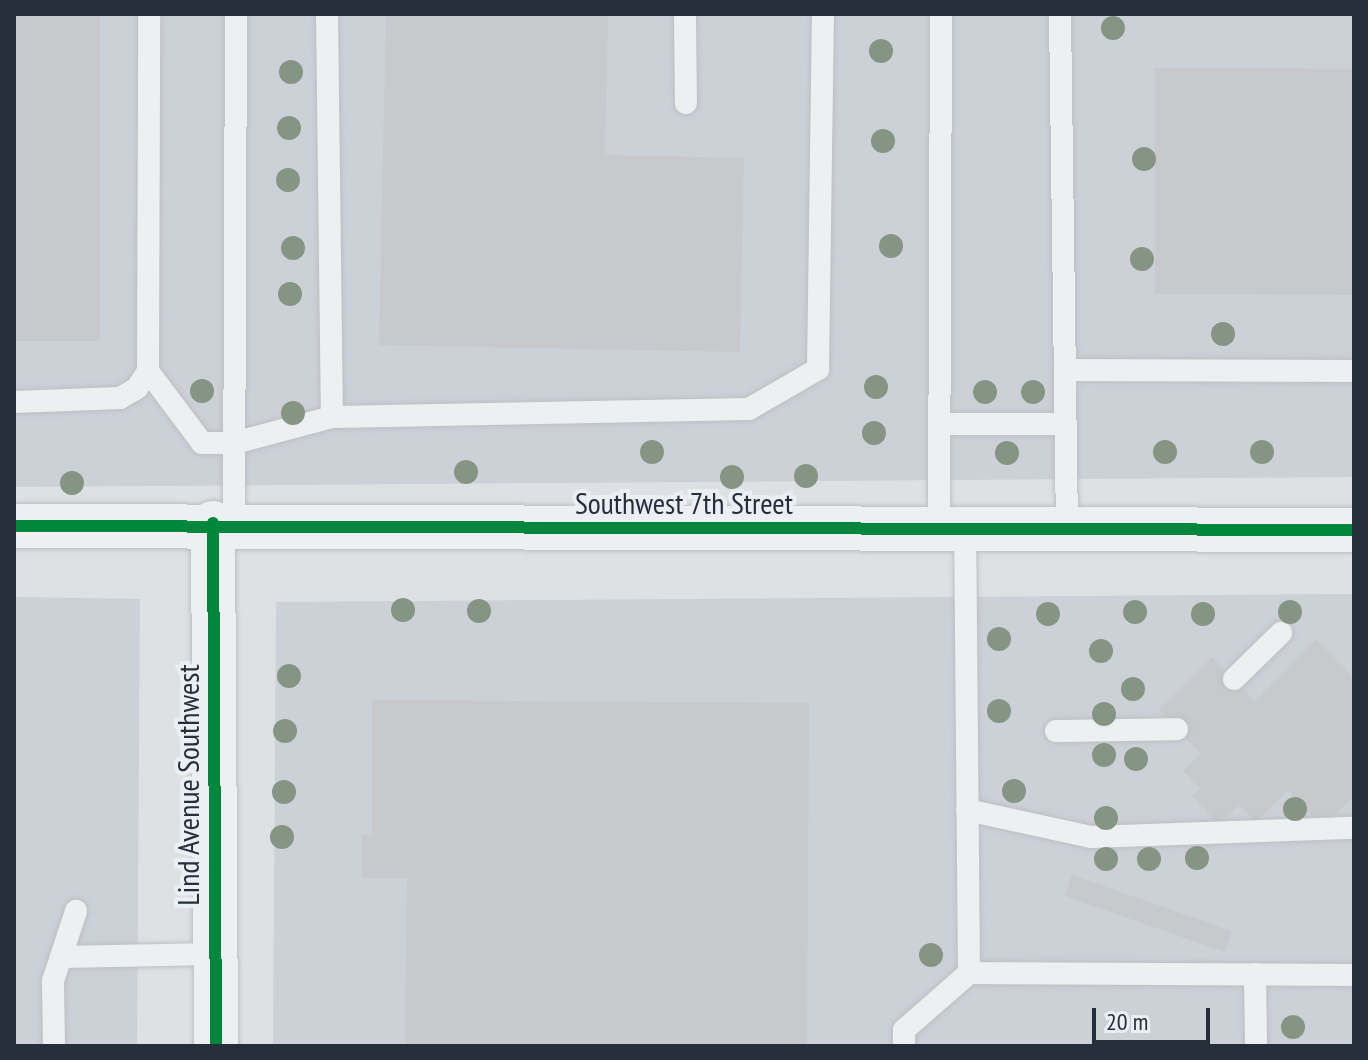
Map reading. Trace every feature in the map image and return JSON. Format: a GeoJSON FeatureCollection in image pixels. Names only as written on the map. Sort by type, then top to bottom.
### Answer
{"type":"FeatureCollection","features":[{"type":"Feature","properties":{"kind":"street","name":"Southwest 7th Street"},"geometry":{"type":"LineString","coordinates":[[14,526],[223,524],[1354,530]]}},
{"type":"Feature","properties":{"kind":"street","name":"Lind Avenue Southwest"},"geometry":{"type":"LineString","coordinates":[[216,1046],[223,524]]}},
{"type":"Feature","properties":{"kind":"lane"},"geometry":{"type":"LineString","coordinates":[[14,402],[120,398],[137,388],[148,371],[149,14]]}},
{"type":"Feature","properties":{"kind":"lane"},"geometry":{"type":"LineString","coordinates":[[223,524],[234,443],[236,14]]}},
{"type":"Feature","properties":{"kind":"lane"},"geometry":{"type":"LineString","coordinates":[[327,14],[332,417]]}},
{"type":"Feature","properties":{"kind":"lane"},"geometry":{"type":"LineString","coordinates":[[685,14],[686,103]]}},
{"type":"Feature","properties":{"kind":"lane"},"geometry":{"type":"LineString","coordinates":[[148,371],[202,443],[234,443],[332,417],[749,409],[818,369],[823,14]]}},
{"type":"Feature","properties":{"kind":"lane"},"geometry":{"type":"LineString","coordinates":[[941,14],[939,424],[952,530],[967,810],[969,973]]}},
{"type":"Feature","properties":{"kind":"lane"},"geometry":{"type":"LineString","coordinates":[[1060,14],[1067,530]]}},
{"type":"Feature","properties":{"kind":"lane"},"geometry":{"type":"LineString","coordinates":[[1065,370],[1354,371]]}},
{"type":"Feature","properties":{"kind":"lane"},"geometry":{"type":"LineString","coordinates":[[939,424],[1066,424]]}},
{"type":"Feature","properties":{"kind":"lane"},"geometry":{"type":"LineString","coordinates":[[1234,679],[1281,633]]}},
{"type":"Feature","properties":{"kind":"lane"},"geometry":{"type":"LineString","coordinates":[[1056,731],[1177,729]]}},
{"type":"Feature","properties":{"kind":"lane"},"geometry":{"type":"LineString","coordinates":[[967,810],[1091,837],[1354,828]]}},
{"type":"Feature","properties":{"kind":"lane"},"geometry":{"type":"LineString","coordinates":[[54,1046],[53,981],[76,911]]}},
{"type":"Feature","properties":{"kind":"lane"},"geometry":{"type":"LineString","coordinates":[[61,957],[215,954]]}},
{"type":"Feature","properties":{"kind":"lane"},"geometry":{"type":"LineString","coordinates":[[904,1046],[904,1030],[969,973],[1354,975]]}},
{"type":"Feature","properties":{"kind":"lane"},"geometry":{"type":"LineString","coordinates":[[1255,974],[1256,1046]]}},
{"type":"Feature","properties":{"kind":"shaded area"},"geometry":{"type":"Polygon","coordinates":[[[14,14],[1354,14],[1354,477],[14,487],[14,14]]]}},
{"type":"Feature","properties":{"kind":"shaded area"},"geometry":{"type":"Polygon","coordinates":[[[1354,594],[1354,1046],[273,1046],[276,602],[1354,594]]]}},
{"type":"Feature","properties":{"kind":"shaded area"},"geometry":{"type":"Polygon","coordinates":[[[14,597],[140,599],[137,1046],[14,1046],[14,597]]]}},
{"type":"Feature","properties":{"kind":"building"},"geometry":{"type":"Polygon","coordinates":[[[14,14],[100,14],[100,341],[14,341],[14,14]]]}},
{"type":"Feature","properties":{"kind":"building"},"geometry":{"type":"Polygon","coordinates":[[[386,14],[608,14],[605,155],[744,158],[740,352],[379,345],[386,14]]]}},
{"type":"Feature","properties":{"kind":"building"},"geometry":{"type":"Polygon","coordinates":[[[1155,68],[1354,69],[1354,295],[1155,294],[1155,68]]]}},
{"type":"Feature","properties":{"kind":"building"},"geometry":{"type":"Polygon","coordinates":[[[1316,639],[1354,678],[1354,796],[1323,827],[1288,790],[1256,822],[1239,805],[1219,824],[1192,796],[1200,789],[1183,771],[1201,754],[1159,710],[1212,657],[1255,701],[1316,639]]]}},
{"type":"Feature","properties":{"kind":"building"},"geometry":{"type":"Polygon","coordinates":[[[372,700],[809,703],[807,1046],[405,1046],[407,878],[362,878],[362,835],[372,835],[372,700]]]}},
{"type":"Feature","properties":{"kind":"building"},"geometry":{"type":"Polygon","coordinates":[[[1072,875],[1232,931],[1225,952],[1065,896],[1072,875]]]}},
{"type":"Feature","properties":{"kind":"cycle path"},"geometry":{"type":"LineString","coordinates":[[213,523],[216,1046]]}},
{"type":"Feature","properties":{"kind":"cycle path"},"geometry":{"type":"LineString","coordinates":[[14,526],[1354,530]]}}]}
